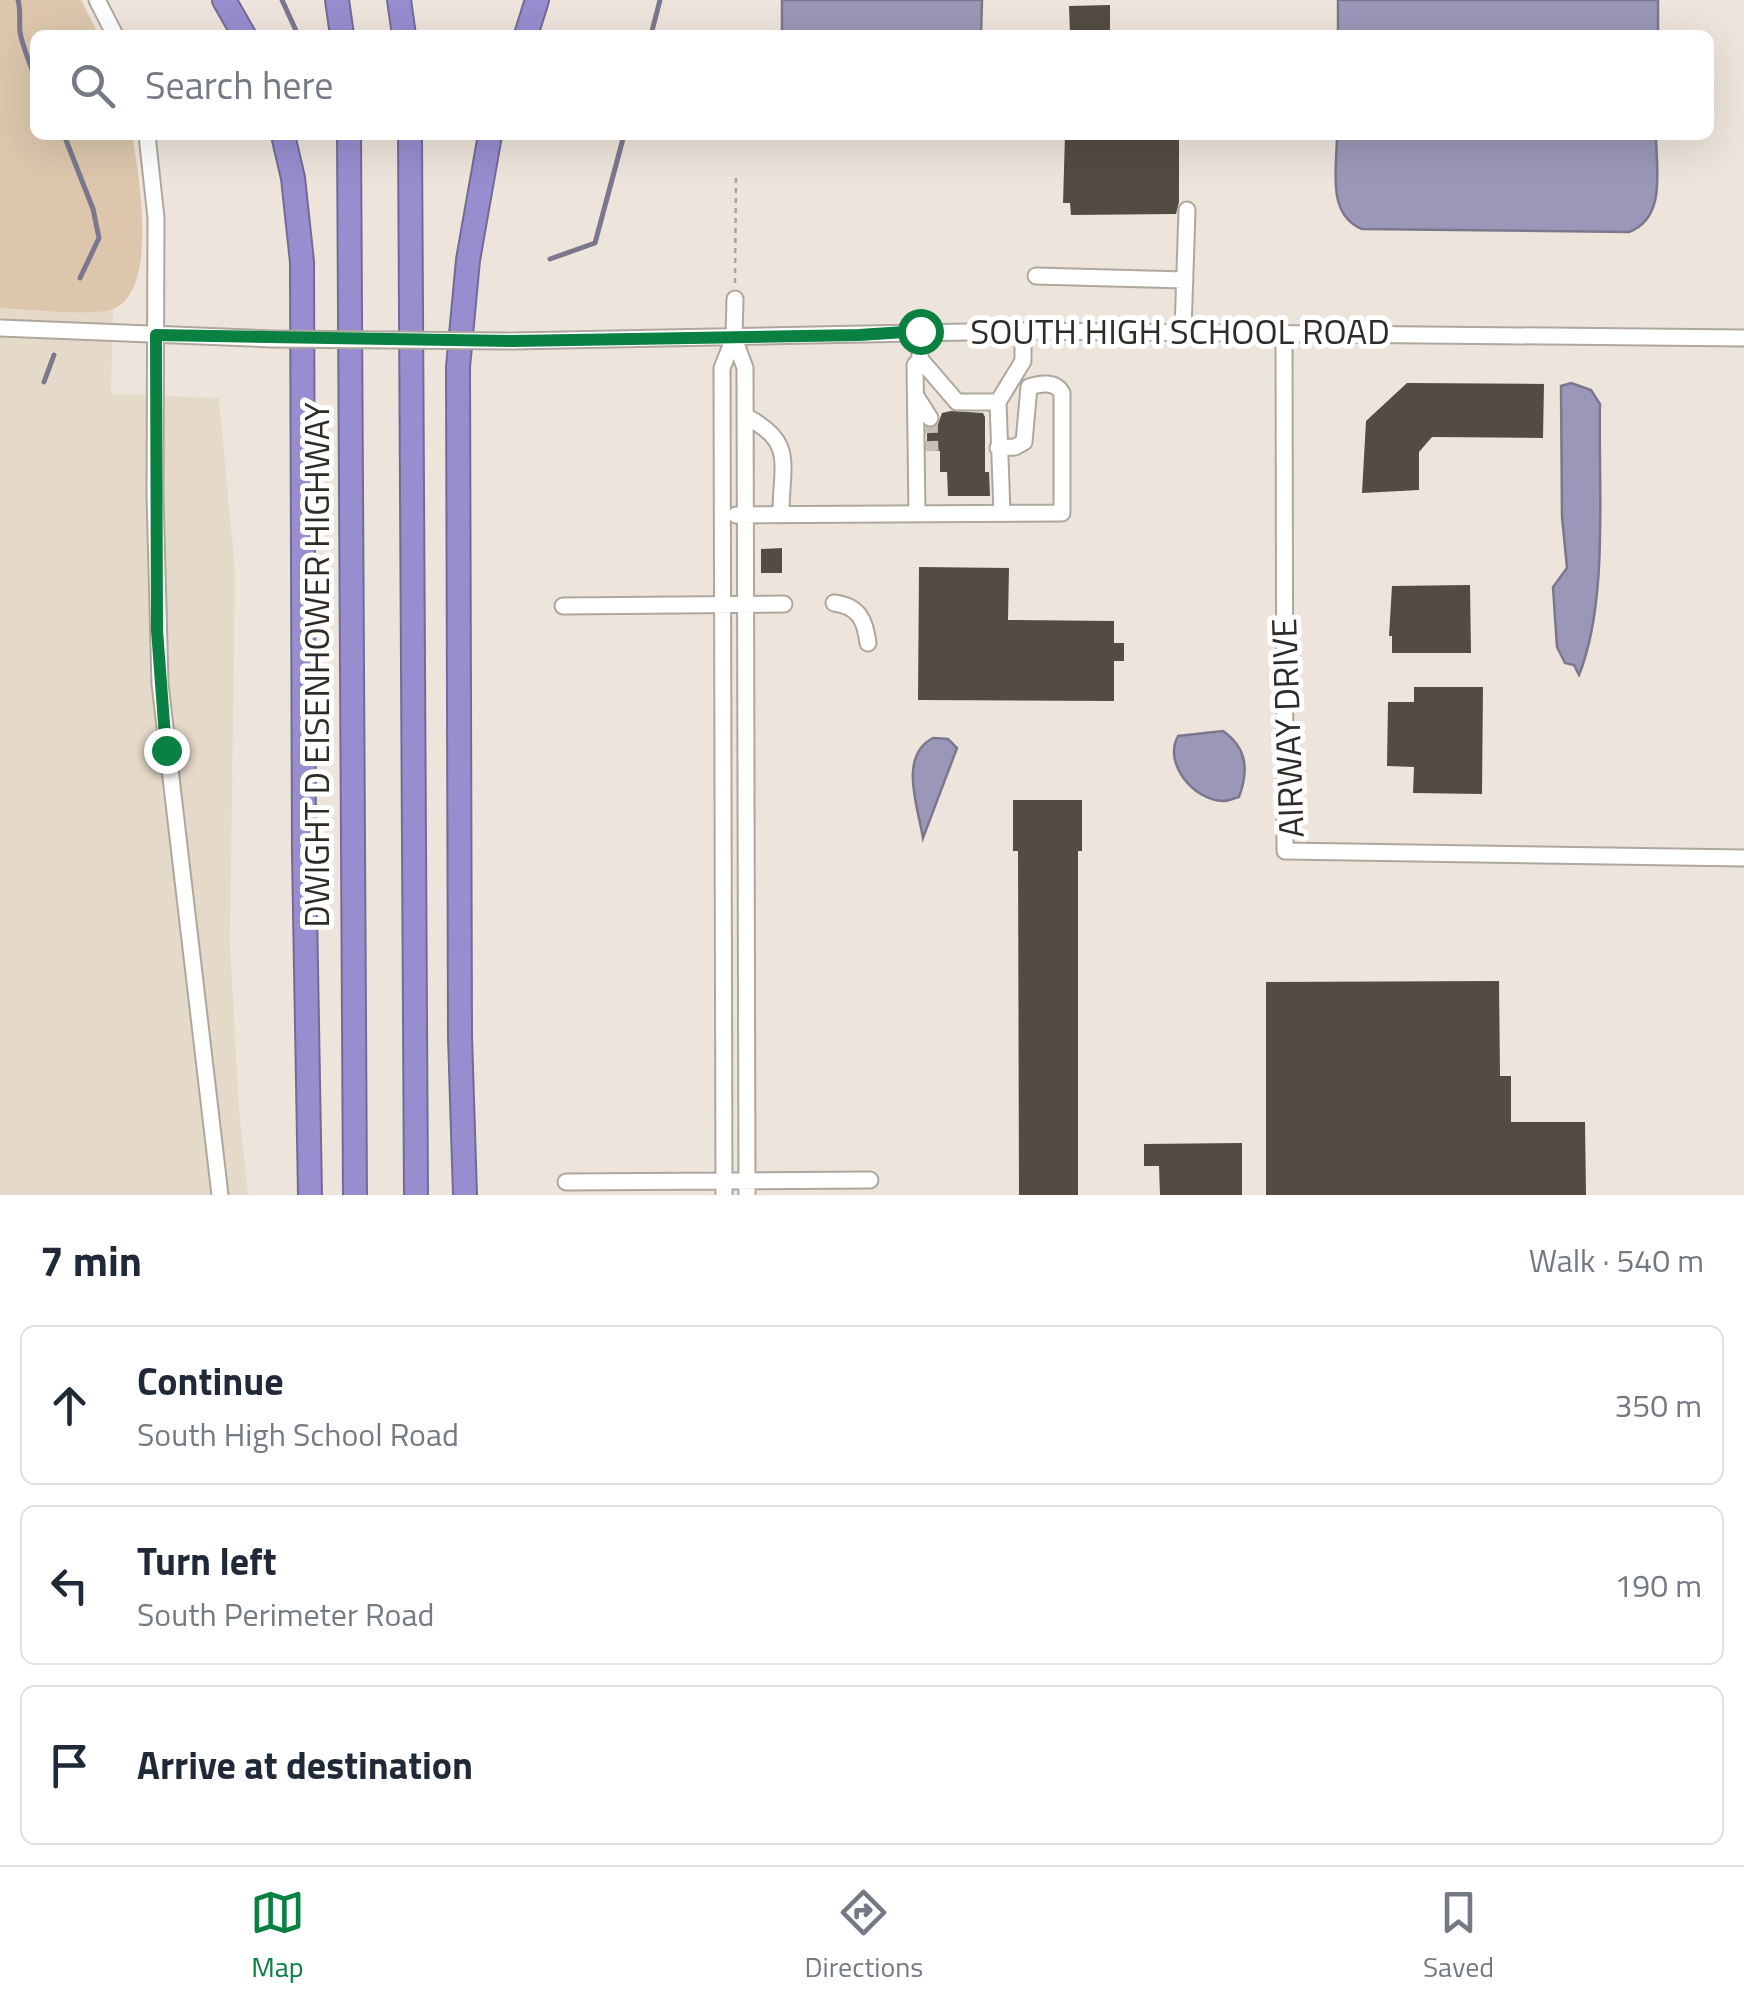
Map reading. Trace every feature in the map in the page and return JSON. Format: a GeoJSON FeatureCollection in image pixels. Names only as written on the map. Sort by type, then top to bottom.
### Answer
{"type":"FeatureCollection","features":[{"type":"Feature","properties":{"kind":"highway"},"geometry":{"type":"LineString","coordinates":[[224,0],[241,30]]}},
{"type":"Feature","properties":{"kind":"highway"},"geometry":{"type":"LineString","coordinates":[[337,0],[341,30]]}},
{"type":"Feature","properties":{"kind":"highway"},"geometry":{"type":"LineString","coordinates":[[399,0],[403,30]]}},
{"type":"Feature","properties":{"kind":"highway"},"geometry":{"type":"LineString","coordinates":[[514,30],[523,0]]}},
{"type":"Feature","properties":{"kind":"highway"},"geometry":{"type":"LineString","coordinates":[[528,30],[537,0]]}},
{"type":"Feature","properties":{"kind":"highway"},"geometry":{"type":"LineString","coordinates":[[284,140],[293,178],[302,262],[304,854],[310,1195]]}},
{"type":"Feature","properties":{"kind":"highway","name":"DWIGHT D EISENHOWER HIGHWAY"},"geometry":{"type":"LineString","coordinates":[[348,140],[355,1195]]}},
{"type":"Feature","properties":{"kind":"highway"},"geometry":{"type":"LineString","coordinates":[[410,140],[416,1195]]}},
{"type":"Feature","properties":{"kind":"highway"},"geometry":{"type":"LineString","coordinates":[[465,1195],[460,1036],[458,367],[468,260],[491,140]]}},
{"type":"Feature","properties":{"kind":"street"},"geometry":{"type":"LineString","coordinates":[[97,0],[112,30]]}},
{"type":"Feature","properties":{"kind":"street"},"geometry":{"type":"LineString","coordinates":[[148,140],[155,198],[155,494],[160,684],[220,1195]]}},
{"type":"Feature","properties":{"kind":"street"},"geometry":{"type":"LineString","coordinates":[[1183,332],[1187,210]]}},
{"type":"Feature","properties":{"kind":"street"},"geometry":{"type":"LineString","coordinates":[[1036,276],[1184,280]]}},
{"type":"Feature","properties":{"kind":"street"},"geometry":{"type":"LineString","coordinates":[[724,1188],[722,368],[734,338],[735,299]]}},
{"type":"Feature","properties":{"kind":"street","name":"SOUTH HIGH SCHOOL ROAD"},"geometry":{"type":"LineString","coordinates":[[0,328],[272,338],[513,341],[1023,330],[1744,338]]}},
{"type":"Feature","properties":{"kind":"street"},"geometry":{"type":"LineString","coordinates":[[1002,513],[998,402],[1023,361],[1023,330]]}},
{"type":"Feature","properties":{"kind":"street"},"geometry":{"type":"LineString","coordinates":[[916,514],[915,366],[920,359],[920,331]]}},
{"type":"Feature","properties":{"kind":"street","name":"AIRWAY DRIVE"},"geometry":{"type":"LineString","coordinates":[[1284,332],[1285,851],[1744,858]]}},
{"type":"Feature","properties":{"kind":"street"},"geometry":{"type":"LineString","coordinates":[[734,338],[745,368],[747,1188]]}},
{"type":"Feature","properties":{"kind":"street"},"geometry":{"type":"LineString","coordinates":[[920,359],[957,402],[998,402]]}},
{"type":"Feature","properties":{"kind":"street"},"geometry":{"type":"LineString","coordinates":[[722,515],[1062,513],[1062,394],[1053,384],[1028,387],[1024,442],[998,448]]}},
{"type":"Feature","properties":{"kind":"street"},"geometry":{"type":"LineString","coordinates":[[916,396],[930,418]]}},
{"type":"Feature","properties":{"kind":"street"},"geometry":{"type":"LineString","coordinates":[[745,416],[770,428],[781,443],[781,514]]}},
{"type":"Feature","properties":{"kind":"street"},"geometry":{"type":"LineString","coordinates":[[916,479],[931,451]]}},
{"type":"Feature","properties":{"kind":"street"},"geometry":{"type":"LineString","coordinates":[[834,603],[846,604],[861,616],[868,643]]}},
{"type":"Feature","properties":{"kind":"street"},"geometry":{"type":"LineString","coordinates":[[563,606],[784,604]]}},
{"type":"Feature","properties":{"kind":"street"},"geometry":{"type":"LineString","coordinates":[[566,1182],[747,1188],[870,1180]]}},
{"type":"Feature","properties":{"kind":"path"},"geometry":{"type":"LineString","coordinates":[[735,299],[736,175]]}},
{"type":"Feature","properties":{"kind":"shaded area"},"geometry":{"type":"Polygon","coordinates":[[[0,0],[30,30],[30,140],[38,140],[114,269],[111,394],[219,398],[235,571],[230,943],[248,1195],[0,1195],[0,0]]]}},
{"type":"Feature","properties":{"kind":"shaded area"},"geometry":{"type":"Polygon","coordinates":[[[0,0],[81,0],[96,30],[30,30],[30,140],[133,140],[142,232],[136,282],[126,300],[101,312],[0,308],[0,0]]]}},
{"type":"Feature","properties":{"kind":"shaded area"},"geometry":{"type":"Polygon","coordinates":[[[782,0],[982,0],[981,30],[782,30],[782,0]]]}},
{"type":"Feature","properties":{"kind":"shaded area"},"geometry":{"type":"Polygon","coordinates":[[[1338,0],[1658,0],[1658,30],[1338,30],[1338,0]]]}},
{"type":"Feature","properties":{"kind":"shaded area"},"geometry":{"type":"Polygon","coordinates":[[[1337,140],[1656,140],[1654,204],[1641,225],[1629,232],[1362,229],[1343,213],[1335,175],[1337,140]]]}},
{"type":"Feature","properties":{"kind":"shaded area"},"geometry":{"type":"Polygon","coordinates":[[[1571,383],[1591,390],[1600,404],[1598,578],[1595,613],[1579,675],[1574,665],[1565,663],[1557,647],[1553,587],[1567,568],[1562,517],[1561,386],[1571,383]]]}},
{"type":"Feature","properties":{"kind":"shaded area"},"geometry":{"type":"Polygon","coordinates":[[[1223,731],[1237,745],[1245,769],[1239,797],[1223,801],[1192,787],[1178,768],[1174,747],[1178,736],[1223,731]]]}},
{"type":"Feature","properties":{"kind":"shaded area"},"geometry":{"type":"Polygon","coordinates":[[[933,738],[948,739],[957,748],[923,838],[913,769],[922,746],[933,738]]]}},
{"type":"Feature","properties":{"kind":"building"},"geometry":{"type":"Polygon","coordinates":[[[1110,5],[1110,30],[1070,30],[1069,6],[1110,5]]]}},
{"type":"Feature","properties":{"kind":"building"},"geometry":{"type":"Polygon","coordinates":[[[1065,140],[1179,140],[1176,214],[1071,215],[1070,203],[1063,203],[1065,140]]]}},
{"type":"Feature","properties":{"kind":"building"},"geometry":{"type":"Polygon","coordinates":[[[1407,383],[1544,384],[1543,438],[1432,437],[1419,452],[1419,490],[1362,493],[1366,421],[1407,383]]]}},
{"type":"Feature","properties":{"kind":"building"},"geometry":{"type":"Polygon","coordinates":[[[942,413],[983,413],[985,417],[985,472],[989,472],[990,496],[948,496],[947,472],[940,472],[940,451],[927,451],[927,429],[937,427],[942,413]]]}},
{"type":"Feature","properties":{"kind":"building"},"geometry":{"type":"Polygon","coordinates":[[[782,548],[782,573],[761,573],[761,549],[782,548]]]}},
{"type":"Feature","properties":{"kind":"building"},"geometry":{"type":"Polygon","coordinates":[[[919,567],[1009,568],[1008,620],[1114,621],[1114,643],[1124,643],[1124,661],[1114,661],[1114,701],[918,700],[919,567]]]}},
{"type":"Feature","properties":{"kind":"building"},"geometry":{"type":"Polygon","coordinates":[[[1470,585],[1471,653],[1392,653],[1392,586],[1470,585]]]}},
{"type":"Feature","properties":{"kind":"building"},"geometry":{"type":"Polygon","coordinates":[[[1414,687],[1483,687],[1482,794],[1413,793],[1414,767],[1387,766],[1388,702],[1414,702],[1414,687]]]}},
{"type":"Feature","properties":{"kind":"building"},"geometry":{"type":"Polygon","coordinates":[[[1013,800],[1082,800],[1082,851],[1078,851],[1078,1195],[1019,1195],[1018,851],[1013,851],[1013,800]]]}},
{"type":"Feature","properties":{"kind":"building"},"geometry":{"type":"Polygon","coordinates":[[[1499,981],[1500,1076],[1511,1076],[1511,1122],[1585,1122],[1586,1195],[1266,1195],[1266,982],[1499,981]]]}},
{"type":"Feature","properties":{"kind":"building"},"geometry":{"type":"Polygon","coordinates":[[[1242,1143],[1242,1195],[1160,1195],[1159,1166],[1144,1166],[1144,1144],[1242,1143]]]}},
{"type":"Feature","properties":{"kind":"waterway"},"geometry":{"type":"LineString","coordinates":[[18,0],[21,37],[30,64]]}},
{"type":"Feature","properties":{"kind":"waterway"},"geometry":{"type":"LineString","coordinates":[[282,0],[296,30]]}},
{"type":"Feature","properties":{"kind":"waterway"},"geometry":{"type":"LineString","coordinates":[[652,30],[660,0]]}},
{"type":"Feature","properties":{"kind":"waterway"},"geometry":{"type":"LineString","coordinates":[[66,140],[93,209],[99,238],[80,278]]}},
{"type":"Feature","properties":{"kind":"waterway"},"geometry":{"type":"LineString","coordinates":[[550,259],[595,243],[623,140]]}},
{"type":"Feature","properties":{"kind":"waterway"},"geometry":{"type":"LineString","coordinates":[[44,382],[54,355]]}},
{"type":"Feature","properties":{"kind":"tunnel"},"geometry":{"type":"LineString","coordinates":[[930,418],[931,451]]}},
{"type":"Feature","properties":{"kind":"route"},"geometry":{"type":"LineString","coordinates":[[166,750],[157,630],[156,335],[513,341],[880,335],[920,331]]}}]}
